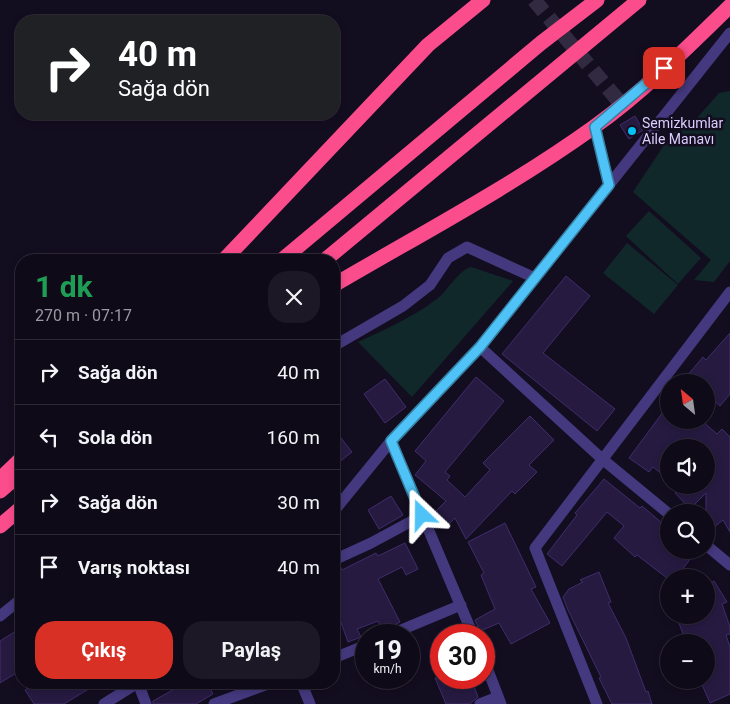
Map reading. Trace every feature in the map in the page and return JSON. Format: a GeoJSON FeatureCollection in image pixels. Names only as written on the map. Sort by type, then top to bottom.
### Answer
{"type":"FeatureCollection","features":[{"type":"Feature","properties":{"kind":"highway"},"geometry":{"type":"LineString","coordinates":[[230,254],[415,58],[483,0]]}},
{"type":"Feature","properties":{"kind":"highway"},"geometry":{"type":"LineString","coordinates":[[289,254],[527,55],[596,0]]}},
{"type":"Feature","properties":{"kind":"highway"},"geometry":{"type":"LineString","coordinates":[[332,254],[639,0]]}},
{"type":"Feature","properties":{"kind":"highway"},"geometry":{"type":"LineString","coordinates":[[340,281],[523,174],[595,127],[678,56],[730,6]]}},
{"type":"Feature","properties":{"kind":"highway"},"geometry":{"type":"LineString","coordinates":[[0,479],[15,465]]}},
{"type":"Feature","properties":{"kind":"highway"},"geometry":{"type":"LineString","coordinates":[[0,491],[15,479]]}},
{"type":"Feature","properties":{"kind":"highway"},"geometry":{"type":"LineString","coordinates":[[0,526],[15,513]]}},
{"type":"Feature","properties":{"kind":"street"},"geometry":{"type":"LineString","coordinates":[[340,503],[391,441],[480,347],[730,32]]}},
{"type":"Feature","properties":{"kind":"street"},"geometry":{"type":"LineString","coordinates":[[595,127],[609,185]]}},
{"type":"Feature","properties":{"kind":"street"},"geometry":{"type":"LineString","coordinates":[[340,343],[403,306],[430,286],[448,258],[467,247],[535,278]]}},
{"type":"Feature","properties":{"kind":"street"},"geometry":{"type":"LineString","coordinates":[[597,704],[534,548],[601,458],[730,293]]}},
{"type":"Feature","properties":{"kind":"street"},"geometry":{"type":"LineString","coordinates":[[480,347],[601,458],[660,507]]}},
{"type":"Feature","properties":{"kind":"street"},"geometry":{"type":"LineString","coordinates":[[391,441],[469,624]]}},
{"type":"Feature","properties":{"kind":"street"},"geometry":{"type":"LineString","coordinates":[[340,557],[371,543],[422,515]]}},
{"type":"Feature","properties":{"kind":"street"},"geometry":{"type":"LineString","coordinates":[[715,552],[730,565]]}},
{"type":"Feature","properties":{"kind":"street"},"geometry":{"type":"LineString","coordinates":[[0,616],[15,604]]}},
{"type":"Feature","properties":{"kind":"street"},"geometry":{"type":"LineString","coordinates":[[415,624],[461,605]]}},
{"type":"Feature","properties":{"kind":"street"},"geometry":{"type":"LineString","coordinates":[[340,656],[355,649]]}},
{"type":"Feature","properties":{"kind":"street"},"geometry":{"type":"LineString","coordinates":[[104,704],[129,689]]}},
{"type":"Feature","properties":{"kind":"street"},"geometry":{"type":"LineString","coordinates":[[141,689],[146,704]]}},
{"type":"Feature","properties":{"kind":"street"},"geometry":{"type":"LineString","coordinates":[[214,704],[255,689]]}},
{"type":"Feature","properties":{"kind":"street"},"geometry":{"type":"LineString","coordinates":[[304,689],[310,704]]}},
{"type":"Feature","properties":{"kind":"street"},"geometry":{"type":"LineString","coordinates":[[480,704],[499,700]]}},
{"type":"Feature","properties":{"kind":"green space"},"geometry":{"type":"Polygon","coordinates":[[[730,91],[730,261],[714,282],[694,280],[711,260],[633,192],[672,133],[690,126],[719,93],[730,91]]]}},
{"type":"Feature","properties":{"kind":"green space"},"geometry":{"type":"Polygon","coordinates":[[[649,211],[701,258],[678,284],[626,236],[649,211]]]}},
{"type":"Feature","properties":{"kind":"green space"},"geometry":{"type":"Polygon","coordinates":[[[627,243],[678,285],[654,314],[603,273],[627,243]]]}},
{"type":"Feature","properties":{"kind":"green space"},"geometry":{"type":"Polygon","coordinates":[[[471,267],[513,281],[412,397],[358,342],[416,313],[439,297],[460,274],[471,267]]]}},
{"type":"Feature","properties":{"kind":"building"},"geometry":{"type":"Polygon","coordinates":[[[635,116],[643,130],[629,139],[620,125],[635,116]]]}},
{"type":"Feature","properties":{"kind":"building"},"geometry":{"type":"Polygon","coordinates":[[[566,276],[590,296],[543,353],[615,409],[597,431],[502,354],[566,276]]]}},
{"type":"Feature","properties":{"kind":"building"},"geometry":{"type":"Polygon","coordinates":[[[730,333],[730,394],[720,406],[715,402],[715,374],[689,374],[703,357],[706,360],[730,333]]]}},
{"type":"Feature","properties":{"kind":"building"},"geometry":{"type":"Polygon","coordinates":[[[476,377],[504,401],[445,472],[450,476],[447,480],[465,497],[490,470],[483,463],[530,416],[554,440],[529,465],[537,472],[515,494],[512,491],[466,539],[455,518],[448,525],[435,512],[446,501],[415,475],[426,461],[415,451],[476,377]]]}},
{"type":"Feature","properties":{"kind":"building"},"geometry":{"type":"Polygon","coordinates":[[[385,379],[406,407],[385,423],[364,394],[385,379]]]}},
{"type":"Feature","properties":{"kind":"building"},"geometry":{"type":"Polygon","coordinates":[[[660,416],[660,429],[711,429],[717,434],[722,429],[730,437],[730,532],[723,520],[715,526],[715,504],[706,504],[706,494],[715,494],[715,439],[660,439],[660,472],[653,467],[649,472],[629,458],[660,416]]]}},
{"type":"Feature","properties":{"kind":"building"},"geometry":{"type":"Polygon","coordinates":[[[340,437],[352,452],[340,461],[340,437]]]}},
{"type":"Feature","properties":{"kind":"building"},"geometry":{"type":"Polygon","coordinates":[[[604,479],[660,521],[660,559],[690,559],[683,569],[660,569],[660,573],[637,555],[635,557],[614,538],[624,526],[607,512],[562,566],[547,554],[577,515],[575,513],[604,479]]]}},
{"type":"Feature","properties":{"kind":"building"},"geometry":{"type":"Polygon","coordinates":[[[676,494],[705,494],[695,504],[685,504],[676,494]]]}},
{"type":"Feature","properties":{"kind":"building"},"geometry":{"type":"Polygon","coordinates":[[[391,496],[403,515],[379,529],[368,510],[391,496]]]}},
{"type":"Feature","properties":{"kind":"building"},"geometry":{"type":"Polygon","coordinates":[[[505,523],[536,587],[531,589],[550,623],[511,644],[499,623],[495,625],[477,624],[475,620],[495,609],[481,575],[484,573],[468,542],[505,523]]]}},
{"type":"Feature","properties":{"kind":"building"},"geometry":{"type":"Polygon","coordinates":[[[405,543],[418,569],[406,575],[402,567],[378,579],[400,622],[396,624],[380,624],[378,621],[370,624],[355,624],[355,639],[348,642],[340,620],[340,566],[342,570],[376,553],[378,556],[405,543]]]}},
{"type":"Feature","properties":{"kind":"building"},"geometry":{"type":"Polygon","coordinates":[[[599,572],[611,602],[608,603],[626,638],[652,704],[612,704],[568,610],[563,597],[569,589],[583,582],[580,580],[599,572]]]}},
{"type":"Feature","properties":{"kind":"building"},"geometry":{"type":"Polygon","coordinates":[[[715,583],[727,602],[722,604],[730,627],[730,634],[726,635],[730,647],[730,694],[710,703],[704,689],[715,689],[715,634],[683,634],[679,624],[715,624],[715,583]]]}},
{"type":"Feature","properties":{"kind":"building"},"geometry":{"type":"Polygon","coordinates":[[[15,632],[15,674],[0,683],[0,641],[15,632]]]}},
{"type":"Feature","properties":{"kind":"building"},"geometry":{"type":"Polygon","coordinates":[[[89,689],[64,704],[34,704],[25,690],[89,689]]]}},
{"type":"Feature","properties":{"kind":"building"},"geometry":{"type":"Polygon","coordinates":[[[174,689],[210,689],[213,694],[196,704],[153,704],[153,701],[174,689]]]}},
{"type":"Feature","properties":{"kind":"building"},"geometry":{"type":"Polygon","coordinates":[[[440,689],[475,689],[478,697],[470,704],[446,704],[440,689]]]}},
{"type":"Feature","properties":{"kind":"tunnel"},"geometry":{"type":"LineString","coordinates":[[534,0],[622,105]]}},
{"type":"Feature","properties":{"kind":"place","name":"Semizkumlar Aile Manavı"},"geometry":{"type":"Point","coordinates":[632,131]}},
{"type":"Feature","properties":{"kind":"route"},"geometry":{"type":"LineString","coordinates":[[422,515],[391,441],[480,347],[609,185],[595,127],[664,68]]}}]}
